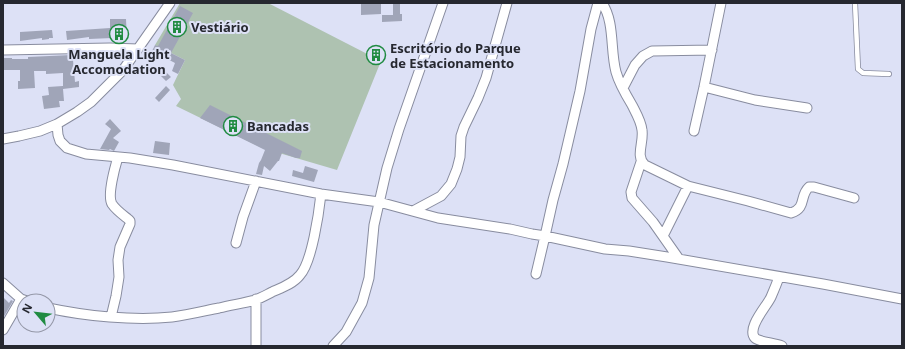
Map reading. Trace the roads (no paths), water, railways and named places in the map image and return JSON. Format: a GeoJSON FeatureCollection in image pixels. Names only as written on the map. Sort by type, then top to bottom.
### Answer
{"type":"FeatureCollection","features":[{"type":"Feature","properties":{"kind":"street"},"geometry":{"type":"LineString","coordinates":[[3,139],[40,131],[57,124],[91,102],[123,70],[170,3]]}},
{"type":"Feature","properties":{"kind":"street"},"geometry":{"type":"LineString","coordinates":[[333,346],[346,332],[362,303],[369,278],[374,225],[387,168],[443,3]]}},
{"type":"Feature","properties":{"kind":"street"},"geometry":{"type":"LineString","coordinates":[[413,211],[442,196],[451,184],[457,170],[460,157],[461,136],[486,78],[507,3]]}},
{"type":"Feature","properties":{"kind":"street"},"geometry":{"type":"LineString","coordinates":[[536,274],[580,91],[591,29],[598,3]]}},
{"type":"Feature","properties":{"kind":"street"},"geometry":{"type":"LineString","coordinates":[[602,3],[606,8],[609,17],[616,72],[641,122],[643,132],[639,157],[641,162],[688,186],[791,213],[797,211],[800,207],[806,189],[809,187],[854,198]]}},
{"type":"Feature","properties":{"kind":"street"},"geometry":{"type":"LineString","coordinates":[[694,131],[721,3]]}},
{"type":"Feature","properties":{"kind":"street"},"geometry":{"type":"LineString","coordinates":[[3,50],[138,48]]}},
{"type":"Feature","properties":{"kind":"street"},"geometry":{"type":"LineString","coordinates":[[623,88],[635,65],[642,56],[652,51],[712,50]]}},
{"type":"Feature","properties":{"kind":"street"},"geometry":{"type":"LineString","coordinates":[[704,87],[755,100],[807,108]]}},
{"type":"Feature","properties":{"kind":"street"},"geometry":{"type":"LineString","coordinates":[[57,124],[60,141],[67,148],[86,154],[130,158],[173,165],[321,194],[379,202],[438,218],[510,228],[605,249],[629,251],[679,259],[902,299]]}},
{"type":"Feature","properties":{"kind":"street"},"geometry":{"type":"LineString","coordinates":[[111,317],[119,277],[118,260],[120,247],[130,224],[130,221],[116,209],[111,202],[110,194],[118,157]]}},
{"type":"Feature","properties":{"kind":"street"},"geometry":{"type":"LineString","coordinates":[[641,162],[631,192],[632,198],[653,222],[679,259]]}},
{"type":"Feature","properties":{"kind":"street"},"geometry":{"type":"LineString","coordinates":[[236,243],[243,217],[256,181]]}},
{"type":"Feature","properties":{"kind":"street"},"geometry":{"type":"LineString","coordinates":[[663,236],[688,186]]}},
{"type":"Feature","properties":{"kind":"street"},"geometry":{"type":"LineString","coordinates":[[56,310],[70,313],[111,317],[172,317],[256,299],[291,283],[300,275],[305,267],[317,223],[321,194]]}},
{"type":"Feature","properties":{"kind":"street"},"geometry":{"type":"LineString","coordinates":[[780,277],[771,296],[757,318],[754,326],[754,335],[756,339],[782,346]]}},
{"type":"Feature","properties":{"kind":"street"},"geometry":{"type":"LineString","coordinates":[[3,283],[16,294]]}},
{"type":"Feature","properties":{"kind":"street"},"geometry":{"type":"LineString","coordinates":[[256,299],[256,346]]}},
{"type":"Feature","properties":{"kind":"street"},"geometry":{"type":"LineString","coordinates":[[3,330],[16,311]]}},
{"type":"Feature","properties":{"kind":"lane"},"geometry":{"type":"LineString","coordinates":[[855,3],[858,69],[863,73],[889,74]]}},
{"type":"Feature","properties":{"kind":"place","name":"Vestiário"},"geometry":{"type":"Point","coordinates":[177,27]}},
{"type":"Feature","properties":{"kind":"place","name":"Manguela Light Accomodation"},"geometry":{"type":"Point","coordinates":[119,34]}},
{"type":"Feature","properties":{"kind":"place","name":"Escritório do Parque de Estacionamento"},"geometry":{"type":"Point","coordinates":[376,55]}},
{"type":"Feature","properties":{"kind":"place","name":"Bancadas"},"geometry":{"type":"Point","coordinates":[233,126]}}]}
